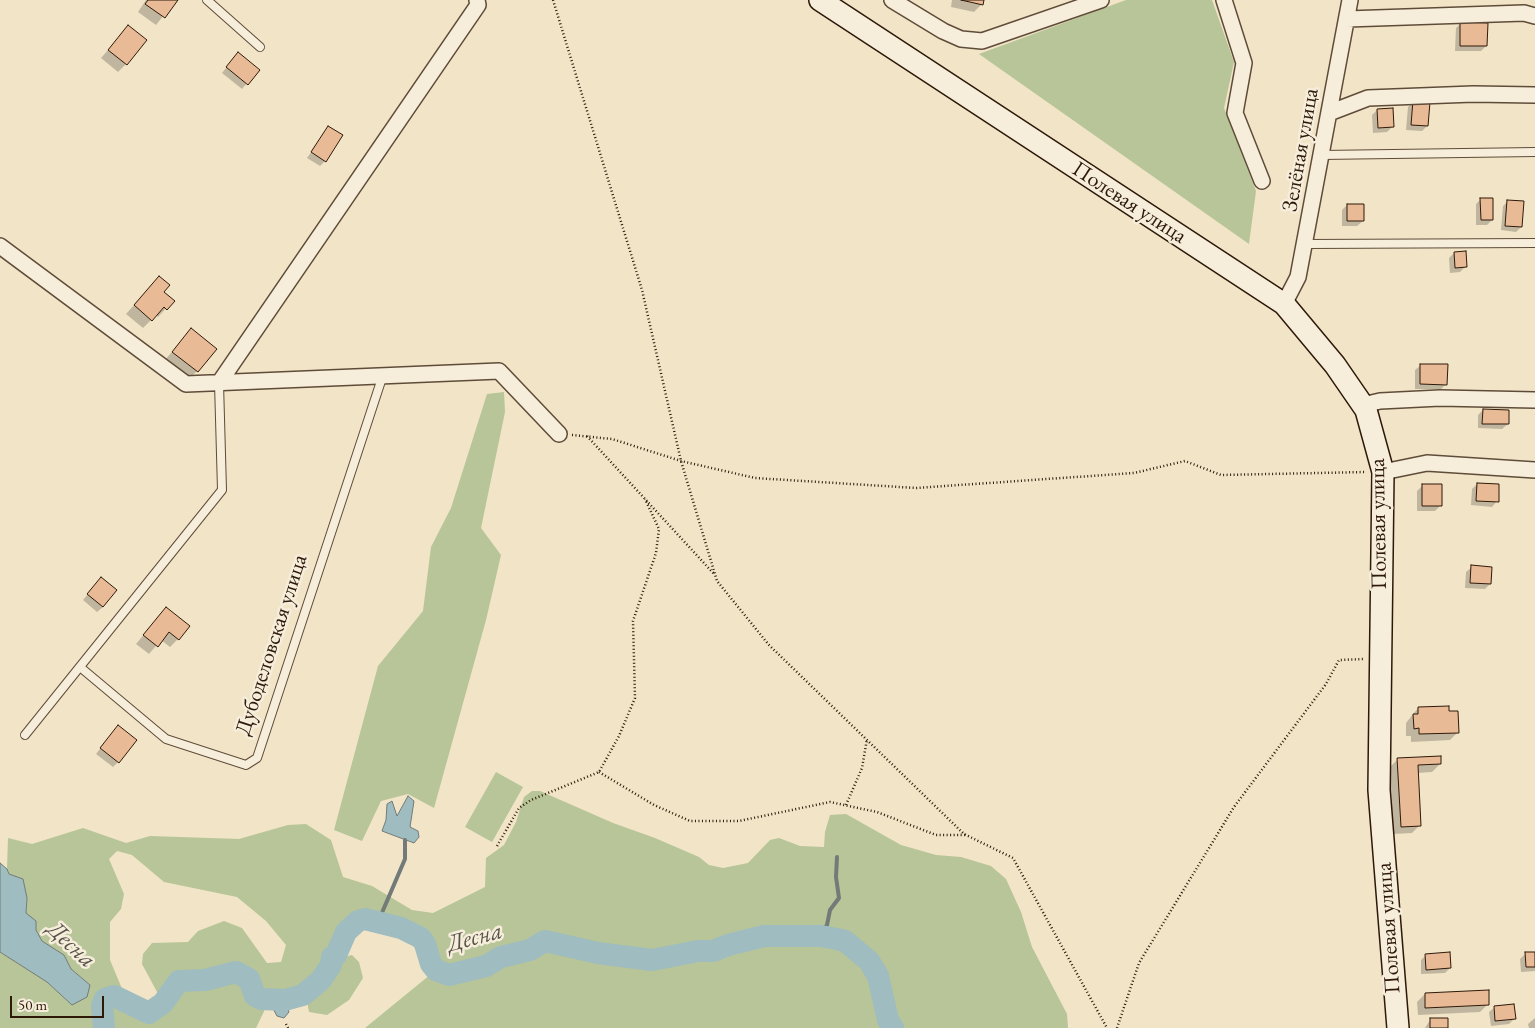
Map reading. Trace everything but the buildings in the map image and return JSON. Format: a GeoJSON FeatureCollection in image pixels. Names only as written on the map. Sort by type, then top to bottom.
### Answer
{"type":"FeatureCollection","features":[{"type":"Feature","properties":{"kind":"street"},"geometry":{"type":"LineString","coordinates":[[219,383],[478,6],[476,0]]}},
{"type":"Feature","properties":{"kind":"street","name":"Полевая улица"},"geometry":{"type":"LineString","coordinates":[[820,0],[1284,304],[1335,365],[1363,405],[1376,439],[1383,472],[1379,790],[1398,1028]]}},
{"type":"Feature","properties":{"kind":"street"},"geometry":{"type":"LineString","coordinates":[[892,0],[942,31],[961,39],[982,41],[1101,0]]}},
{"type":"Feature","properties":{"kind":"street"},"geometry":{"type":"LineString","coordinates":[[1224,0],[1244,62],[1236,113],[1262,180]]}},
{"type":"Feature","properties":{"kind":"street","name":"Зелёная улица"},"geometry":{"type":"LineString","coordinates":[[1284,304],[1298,277],[1350,0]]}},
{"type":"Feature","properties":{"kind":"street"},"geometry":{"type":"LineString","coordinates":[[1347,19],[1524,13],[1535,16]]}},
{"type":"Feature","properties":{"kind":"street"},"geometry":{"type":"LineString","coordinates":[[1329,113],[1368,98],[1473,94],[1535,95]]}},
{"type":"Feature","properties":{"kind":"street"},"geometry":{"type":"LineString","coordinates":[[0,246],[186,384],[499,371],[559,434]]}},
{"type":"Feature","properties":{"kind":"street"},"geometry":{"type":"LineString","coordinates":[[1363,405],[1380,400],[1440,398],[1535,400]]}},
{"type":"Feature","properties":{"kind":"street"},"geometry":{"type":"LineString","coordinates":[[1383,472],[1427,464],[1535,470]]}},
{"type":"Feature","properties":{"kind":"lane"},"geometry":{"type":"LineString","coordinates":[[207,0],[260,47]]}},
{"type":"Feature","properties":{"kind":"lane"},"geometry":{"type":"LineString","coordinates":[[1321,155],[1535,152]]}},
{"type":"Feature","properties":{"kind":"lane"},"geometry":{"type":"LineString","coordinates":[[1305,244],[1535,243]]}},
{"type":"Feature","properties":{"kind":"lane","name":"Дубоделовская улица"},"geometry":{"type":"LineString","coordinates":[[80,667],[166,739],[246,765],[257,758],[383,375]]}},
{"type":"Feature","properties":{"kind":"lane"},"geometry":{"type":"LineString","coordinates":[[25,735],[222,490],[219,383]]}},
{"type":"Feature","properties":{"kind":"path"},"geometry":{"type":"LineString","coordinates":[[554,0],[642,290],[681,461],[716,576]]}},
{"type":"Feature","properties":{"kind":"path"},"geometry":{"type":"LineString","coordinates":[[559,434],[612,439],[681,461],[755,478],[916,488],[1134,473],[1185,461],[1221,475],[1383,472]]}},
{"type":"Feature","properties":{"kind":"path"},"geometry":{"type":"LineString","coordinates":[[587,436],[716,576],[769,645],[967,835],[1013,858],[1107,1028]]}},
{"type":"Feature","properties":{"kind":"path"},"geometry":{"type":"LineString","coordinates":[[497,846],[519,808],[531,800],[599,772],[619,736],[635,698],[633,621],[656,552],[659,529],[645,499]]}},
{"type":"Feature","properties":{"kind":"path"},"geometry":{"type":"LineString","coordinates":[[1118,1028],[1139,962],[1234,807],[1326,684],[1339,660],[1381,658]]}},
{"type":"Feature","properties":{"kind":"path"},"geometry":{"type":"LineString","coordinates":[[846,805],[862,768],[867,739]]}},
{"type":"Feature","properties":{"kind":"path"},"geometry":{"type":"LineString","coordinates":[[599,772],[654,805],[690,821],[739,822],[830,802],[877,812],[936,835],[967,835]]}},
{"type":"Feature","properties":{"kind":"path"},"geometry":{"type":"LineString","coordinates":[[286,1024],[288,1028]]}},
{"type":"Feature","properties":{"kind":"green space"},"geometry":{"type":"Polygon","coordinates":[[[1126,0],[1212,0],[1234,62],[1224,108],[1256,191],[1249,244],[979,54],[1126,0]]]}},
{"type":"Feature","properties":{"kind":"green space"},"geometry":{"type":"Polygon","coordinates":[[[504,392],[505,412],[481,528],[501,555],[486,620],[434,808],[408,794],[381,801],[362,841],[334,830],[378,666],[423,611],[431,547],[451,508],[487,394],[504,392]]]}},
{"type":"Feature","properties":{"kind":"green space"},"geometry":{"type":"Polygon","coordinates":[[[496,772],[523,787],[492,842],[465,827],[496,772]]]}},
{"type":"Feature","properties":{"kind":"green space"},"geometry":{"type":"Polygon","coordinates":[[[532,791],[540,791],[613,823],[699,857],[709,865],[723,868],[748,863],[770,840],[779,838],[800,846],[824,847],[825,832],[830,815],[846,814],[901,845],[936,855],[961,857],[991,866],[1006,879],[1021,912],[1032,947],[1067,1014],[1068,1028],[365,1028],[436,970],[427,958],[425,944],[421,938],[401,928],[365,919],[358,921],[346,932],[336,955],[332,957],[331,965],[321,980],[303,995],[285,1000],[269,1001],[256,1028],[0,1028],[0,952],[47,982],[72,1005],[90,985],[71,969],[64,955],[42,941],[26,913],[27,898],[23,880],[9,874],[7,869],[8,838],[32,844],[83,828],[126,843],[150,836],[239,839],[288,825],[306,824],[331,840],[343,877],[372,886],[412,910],[433,913],[485,887],[486,858],[504,845],[516,822],[524,797],[532,791]],[[117,851],[109,859],[124,894],[121,909],[110,922],[110,960],[128,1003],[149,1013],[163,1003],[142,964],[143,954],[152,943],[188,942],[198,931],[224,921],[242,928],[267,963],[281,962],[286,945],[266,921],[237,897],[164,882],[132,855],[117,851]]]}},
{"type":"Feature","properties":{"kind":"green space"},"geometry":{"type":"Polygon","coordinates":[[[352,955],[359,962],[363,978],[349,1000],[327,1015],[309,1012],[307,1001],[330,978],[336,959],[352,955]]]}},
{"type":"Feature","properties":{"kind":"water"},"geometry":{"type":"Polygon","coordinates":[[[408,796],[414,801],[410,827],[418,831],[419,837],[414,843],[382,831],[386,820],[387,804],[392,801],[397,816],[408,796]]]}},
{"type":"Feature","properties":{"kind":"water"},"geometry":{"type":"Polygon","coordinates":[[[0,863],[7,869],[9,874],[23,879],[27,898],[26,913],[36,921],[36,930],[42,941],[64,955],[71,969],[90,985],[87,997],[72,1005],[47,982],[0,952],[0,863]]]}},
{"type":"Feature","properties":{"kind":"water"},"geometry":{"type":"Polygon","coordinates":[[[285,1000],[289,1012],[284,1018],[277,1016],[269,1001],[285,1000]]]}},
{"type":"Feature","properties":{"kind":"waterway"},"geometry":{"type":"LineString","coordinates":[[378,922],[405,859],[405,840]]}},
{"type":"Feature","properties":{"kind":"waterway"},"geometry":{"type":"LineString","coordinates":[[817,937],[827,925],[830,910],[839,898],[836,877],[837,857]]}},
{"type":"Feature","properties":{"kind":"waterway","name":"Десна"},"geometry":{"type":"LineString","coordinates":[[104,1028],[102,1006],[105,999],[114,996],[149,1013],[163,1003],[179,981],[205,980],[236,972],[249,979],[255,996],[261,999],[285,1000],[303,995],[321,980],[331,965],[332,957],[336,955],[346,932],[358,921],[365,919],[401,928],[421,938],[425,944],[431,964],[436,970],[449,975],[486,966],[501,957],[530,950],[545,941],[598,953],[652,960],[698,951],[713,951],[728,945],[764,936],[821,936],[837,939],[845,941],[869,961],[878,976],[888,1020],[893,1028]]}}]}
